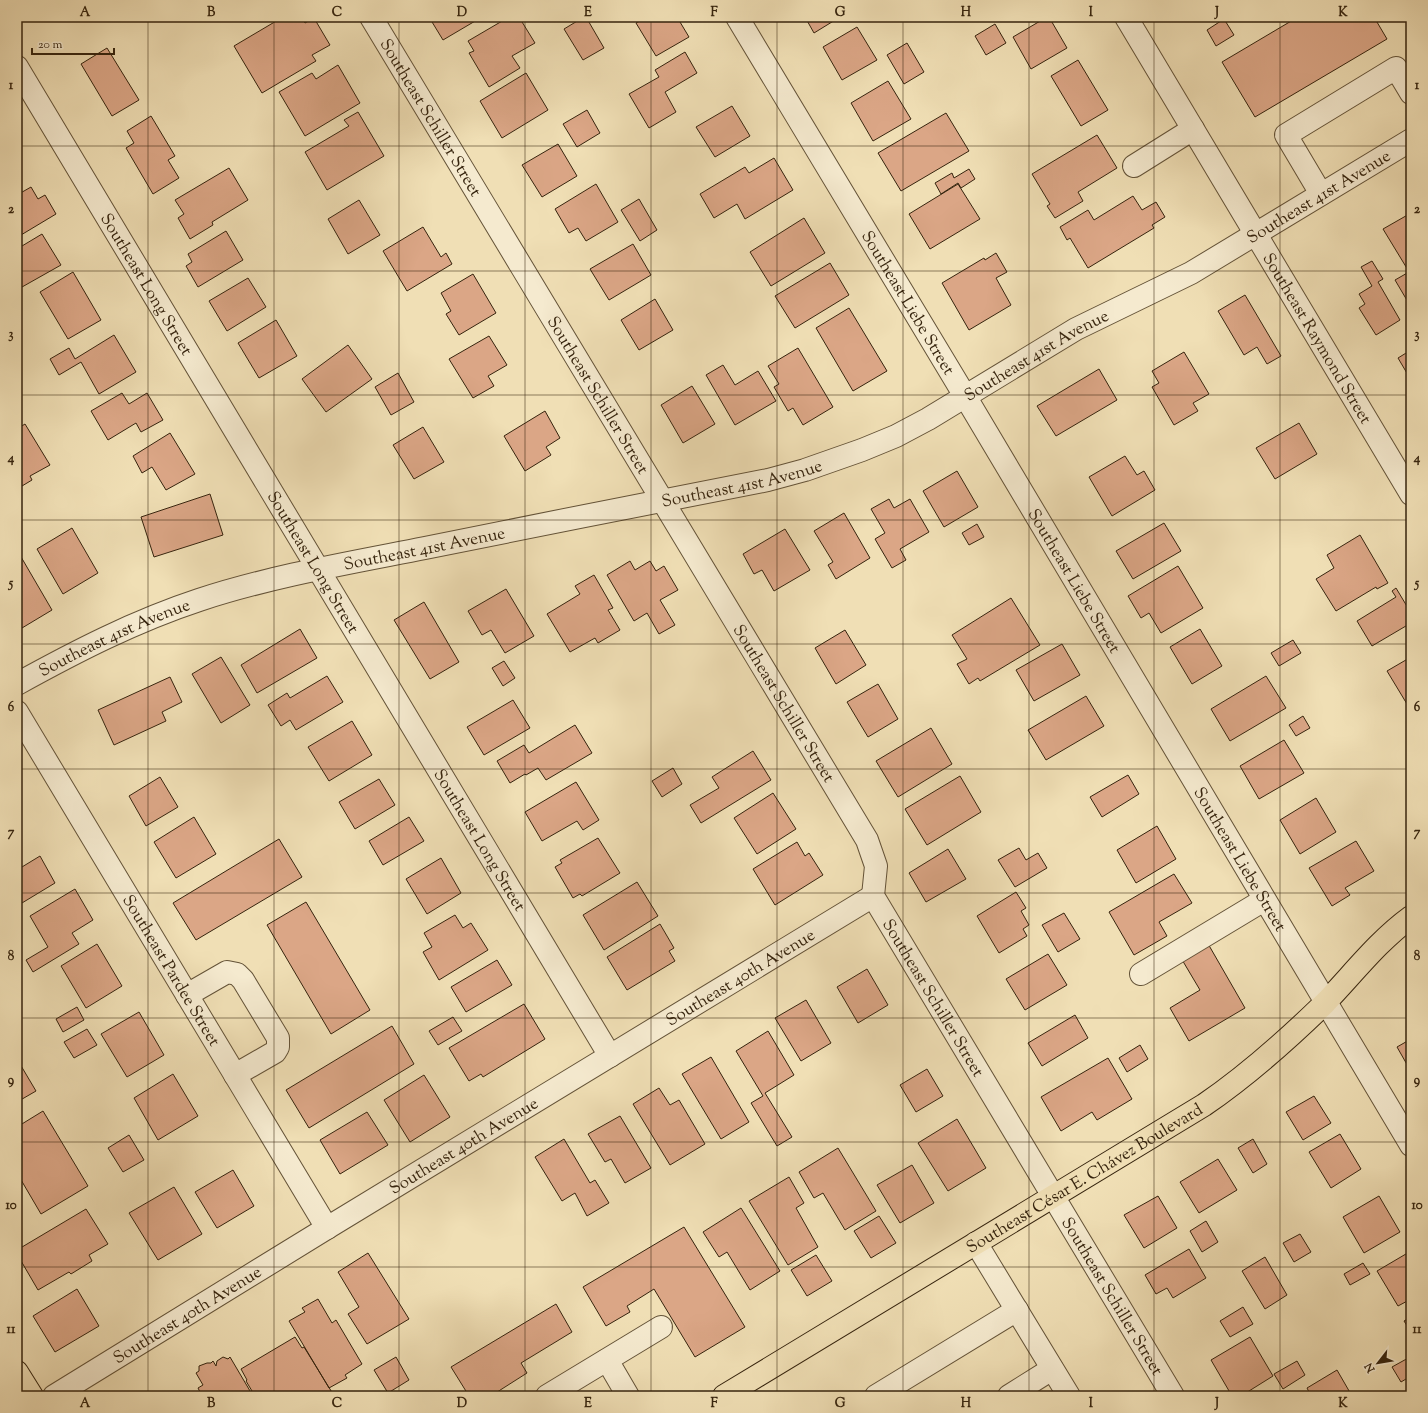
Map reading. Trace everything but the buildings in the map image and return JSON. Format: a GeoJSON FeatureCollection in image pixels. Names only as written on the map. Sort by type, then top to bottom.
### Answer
{"type":"FeatureCollection","features":[{"type":"Feature","properties":{"kind":"main road","name":"Southeast César E. Chávez Boulevard"},"geometry":{"type":"LineString","coordinates":[[724,1396],[1228,1089],[1280,1046],[1325,1002],[1384,938],[1411,917]]}},
{"type":"Feature","properties":{"kind":"main road"},"geometry":{"type":"LineString","coordinates":[[17,1372],[32,1396]]}},
{"type":"Feature","properties":{"kind":"street","name":"Southeast Schiller Street"},"geometry":{"type":"LineString","coordinates":[[372,17],[867,840],[876,866],[873,896],[1054,1195],[1173,1396]]}},
{"type":"Feature","properties":{"kind":"street","name":"Southeast Liebe Street"},"geometry":{"type":"LineString","coordinates":[[737,17],[965,396],[1411,1145]]}},
{"type":"Feature","properties":{"kind":"street","name":"Southeast Raymond Street"},"geometry":{"type":"LineString","coordinates":[[1126,17],[1411,494]]}},
{"type":"Feature","properties":{"kind":"street","name":"Southeast Long Street"},"geometry":{"type":"LineString","coordinates":[[17,68],[610,1056]]}},
{"type":"Feature","properties":{"kind":"street"},"geometry":{"type":"LineString","coordinates":[[1321,194],[1286,135],[1396,68],[1411,93]]}},
{"type":"Feature","properties":{"kind":"street"},"geometry":{"type":"LineString","coordinates":[[1134,166],[1193,129]]}},
{"type":"Feature","properties":{"kind":"street","name":"Southeast 41st Avenue"},"geometry":{"type":"LineString","coordinates":[[17,684],[62,660],[144,621],[198,600],[239,588],[319,570],[768,480],[833,461],[896,436],[928,419],[1076,329],[1191,273],[1411,140]]}},
{"type":"Feature","properties":{"kind":"street","name":"Southeast Pardee Street"},"geometry":{"type":"LineString","coordinates":[[17,712],[327,1228]]}},
{"type":"Feature","properties":{"kind":"street","name":"Southeast 40th Avenue"},"geometry":{"type":"LineString","coordinates":[[54,1396],[873,896]]}},
{"type":"Feature","properties":{"kind":"street"},"geometry":{"type":"LineString","coordinates":[[1141,974],[1264,900]]}},
{"type":"Feature","properties":{"kind":"street"},"geometry":{"type":"LineString","coordinates":[[188,995],[227,972],[237,974],[278,1038],[278,1047],[275,1052],[235,1075]]}},
{"type":"Feature","properties":{"kind":"street"},"geometry":{"type":"LineString","coordinates":[[976,1243],[1069,1396]]}},
{"type":"Feature","properties":{"kind":"street"},"geometry":{"type":"LineString","coordinates":[[876,1396],[1017,1310]]}},
{"type":"Feature","properties":{"kind":"street"},"geometry":{"type":"LineString","coordinates":[[547,1396],[661,1327]]}},
{"type":"Feature","properties":{"kind":"street"},"geometry":{"type":"LineString","coordinates":[[606,1360],[628,1396]]}},
{"type":"Feature","properties":{"kind":"street"},"geometry":{"type":"LineString","coordinates":[[1010,1396],[1052,1369]]}}]}
